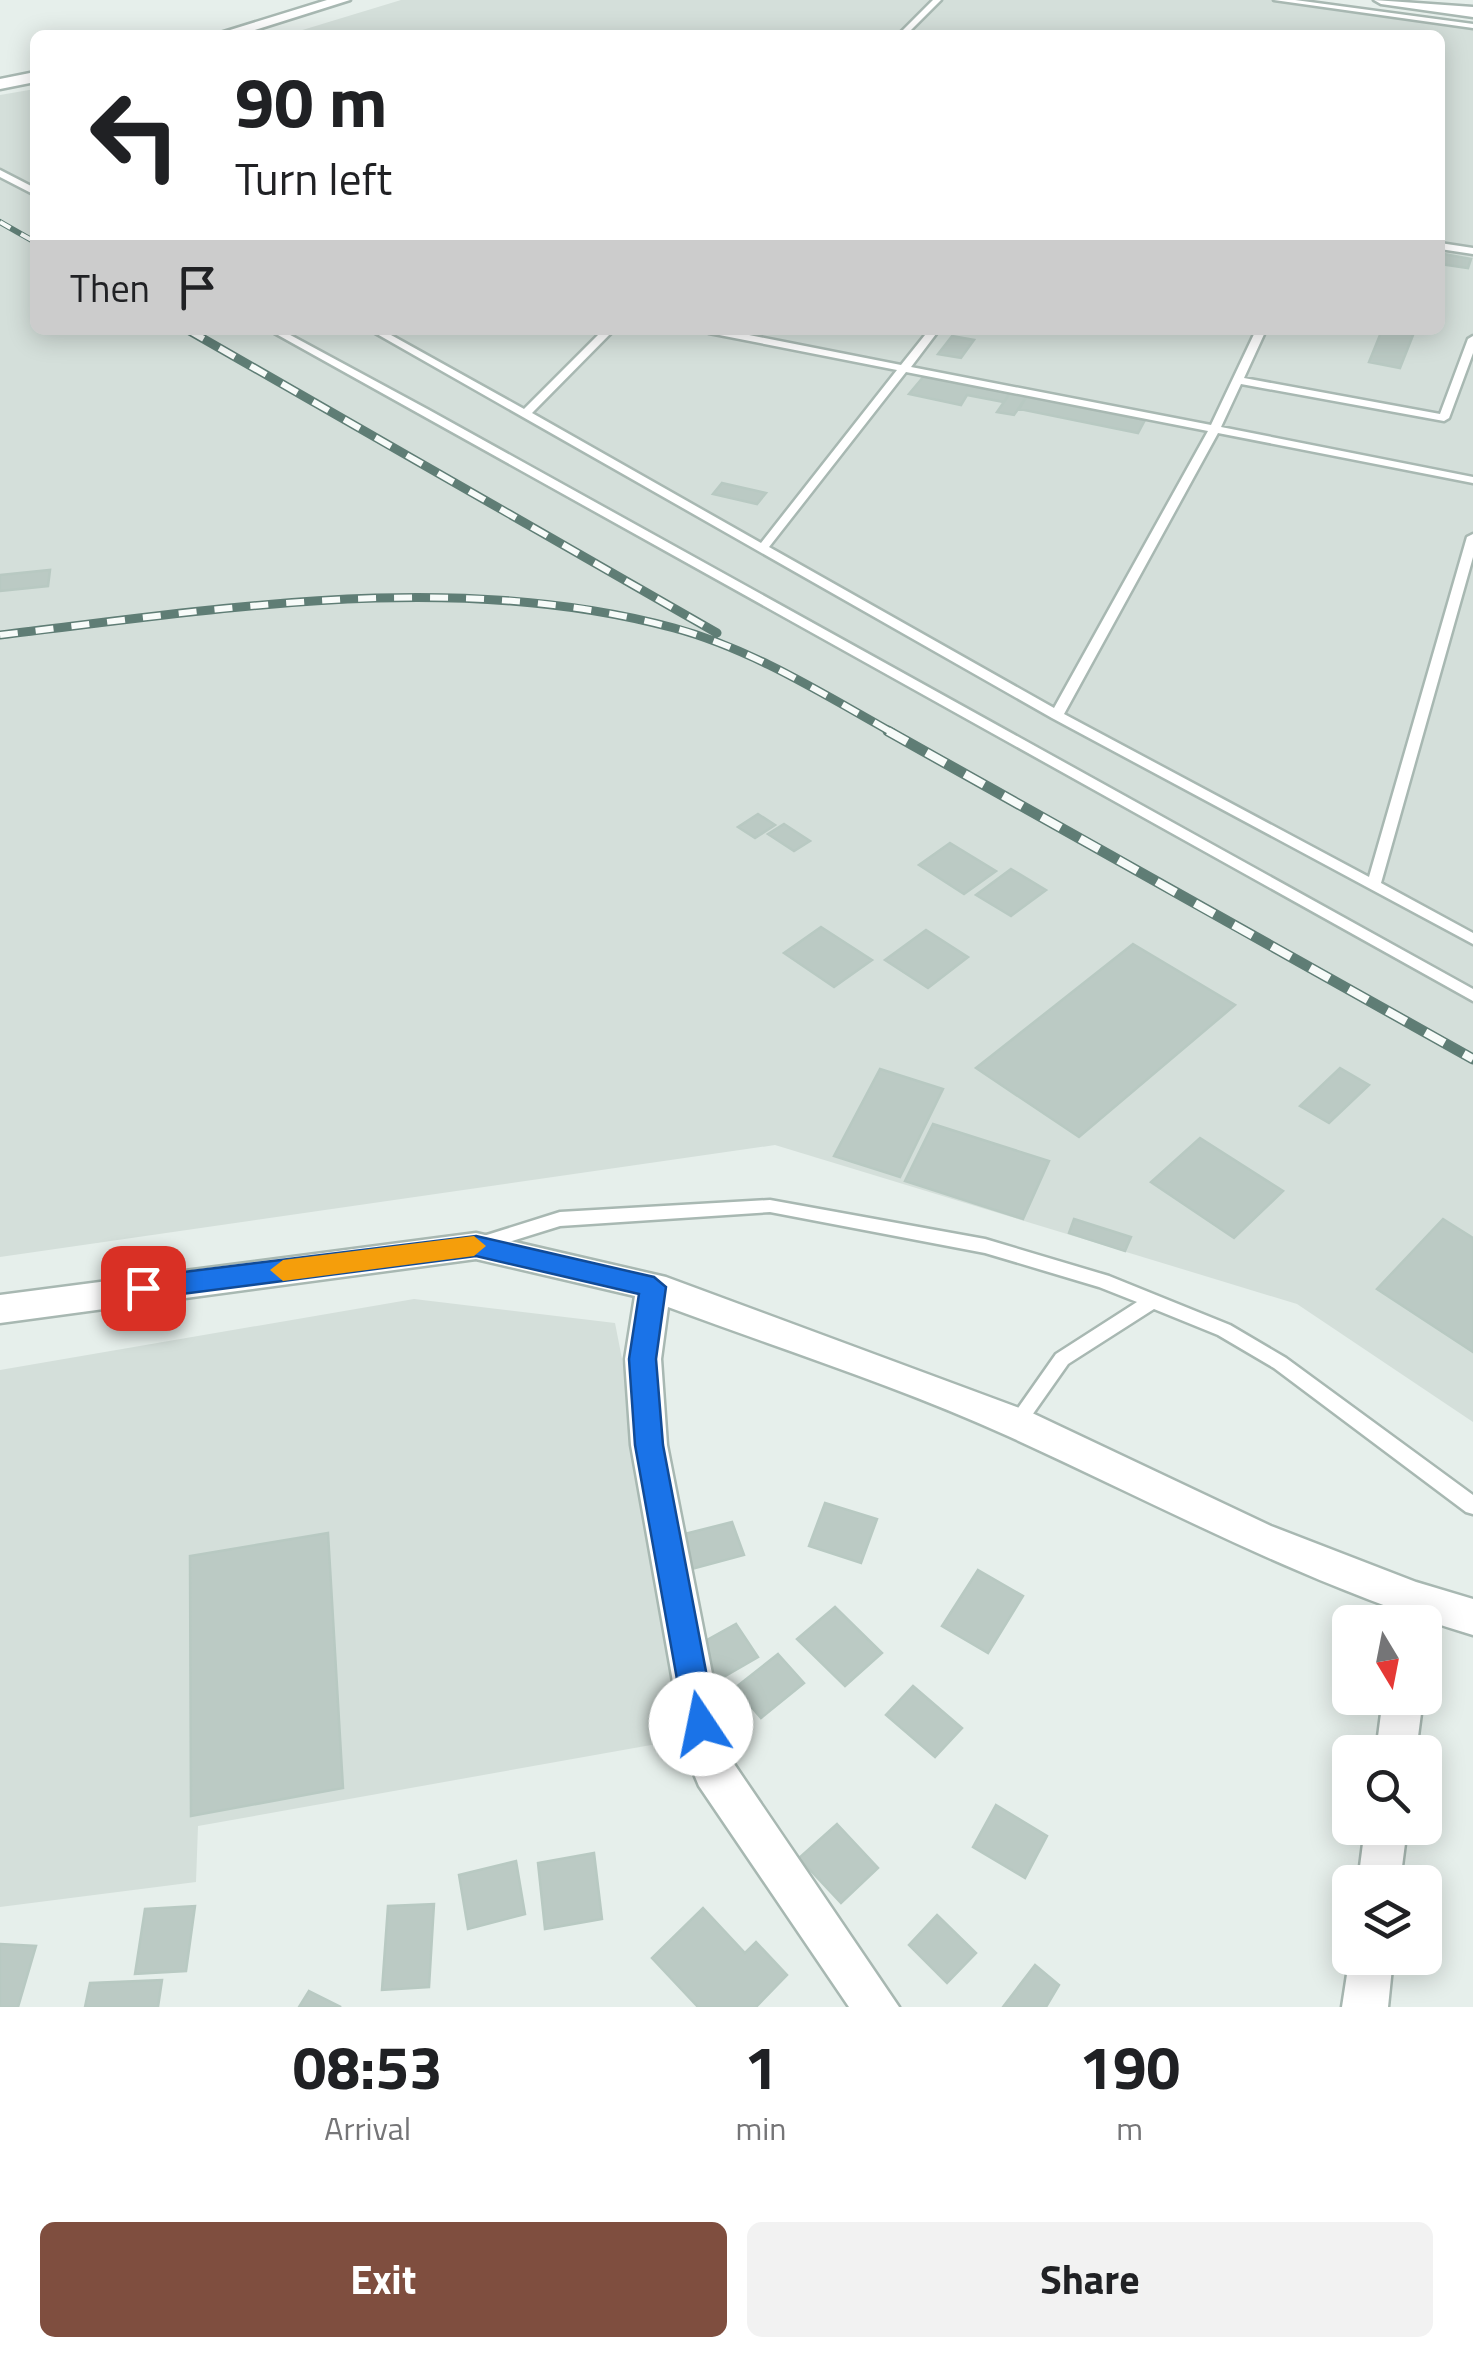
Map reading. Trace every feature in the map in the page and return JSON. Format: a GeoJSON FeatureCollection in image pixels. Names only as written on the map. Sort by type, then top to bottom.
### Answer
{"type":"FeatureCollection","features":[{"type":"Feature","properties":{"kind":"street"},"geometry":{"type":"LineString","coordinates":[[239,30],[343,0]]}},
{"type":"Feature","properties":{"kind":"street"},"geometry":{"type":"LineString","coordinates":[[1381,0],[1473,12]]}},
{"type":"Feature","properties":{"kind":"street"},"geometry":{"type":"LineString","coordinates":[[0,84],[30,78]]}},
{"type":"Feature","properties":{"kind":"street"},"geometry":{"type":"LineString","coordinates":[[0,1309],[476,1246],[654,1287],[1018,1423],[1401,1605]]}},
{"type":"Feature","properties":{"kind":"street"},"geometry":{"type":"LineString","coordinates":[[654,1287],[642,1359],[649,1445],[707,1755],[714,1772],[876,2007]]}},
{"type":"Feature","properties":{"kind":"street"},"geometry":{"type":"LineString","coordinates":[[1442,1614],[1473,1617]]}},
{"type":"Feature","properties":{"kind":"street"},"geometry":{"type":"LineString","coordinates":[[1365,2007],[1369,1975]]}},
{"type":"Feature","properties":{"kind":"lane"},"geometry":{"type":"LineString","coordinates":[[907,30],[937,0]]}},
{"type":"Feature","properties":{"kind":"lane"},"geometry":{"type":"LineString","coordinates":[[1278,0],[1473,26]]}},
{"type":"Feature","properties":{"kind":"lane"},"geometry":{"type":"LineString","coordinates":[[1408,30],[1414,18]]}},
{"type":"Feature","properties":{"kind":"lane"},"geometry":{"type":"LineString","coordinates":[[0,172],[30,189]]}},
{"type":"Feature","properties":{"kind":"lane"},"geometry":{"type":"LineString","coordinates":[[1445,247],[1473,252]]}},
{"type":"Feature","properties":{"kind":"lane"},"geometry":{"type":"LineString","coordinates":[[283,335],[614,513],[1166,828],[1473,996]]}},
{"type":"Feature","properties":{"kind":"lane"},"geometry":{"type":"LineString","coordinates":[[384,335],[1058,715],[1473,939]]}},
{"type":"Feature","properties":{"kind":"lane"},"geometry":{"type":"LineString","coordinates":[[525,414],[604,335]]}},
{"type":"Feature","properties":{"kind":"lane"},"geometry":{"type":"LineString","coordinates":[[735,335],[1473,480]]}},
{"type":"Feature","properties":{"kind":"lane"},"geometry":{"type":"LineString","coordinates":[[763,548],[930,335]]}},
{"type":"Feature","properties":{"kind":"lane"},"geometry":{"type":"LineString","coordinates":[[1058,715],[1215,428],[1259,335]]}},
{"type":"Feature","properties":{"kind":"lane"},"geometry":{"type":"LineString","coordinates":[[1238,380],[1444,418],[1473,339]]}},
{"type":"Feature","properties":{"kind":"lane"},"geometry":{"type":"LineString","coordinates":[[1373,886],[1473,537]]}},
{"type":"Feature","properties":{"kind":"lane"},"geometry":{"type":"LineString","coordinates":[[476,1246],[560,1219],[770,1206],[986,1246],[1103,1281],[1224,1330],[1280,1363],[1473,1506]]}},
{"type":"Feature","properties":{"kind":"lane"},"geometry":{"type":"LineString","coordinates":[[1018,1423],[1062,1358],[1152,1302]]}},
{"type":"Feature","properties":{"kind":"shaded area"},"geometry":{"type":"Polygon","coordinates":[[[401,0],[1304,0],[1473,23],[1473,1422],[1297,1304],[775,1145],[0,1257],[0,95],[30,90],[30,335],[1445,335],[1445,30],[302,30],[401,0]]]}},
{"type":"Feature","properties":{"kind":"shaded area"},"geometry":{"type":"Polygon","coordinates":[[[414,1299],[615,1323],[696,1737],[198,1826],[196,1882],[0,1907],[0,1370],[414,1299]]]}},
{"type":"Feature","properties":{"kind":"building"},"geometry":{"type":"Polygon","coordinates":[[[1445,254],[1471,259],[1468,268],[1445,265],[1445,254]]]}},
{"type":"Feature","properties":{"kind":"building"},"geometry":{"type":"Polygon","coordinates":[[[1380,335],[1413,335],[1400,368],[1369,362],[1380,335]]]}},
{"type":"Feature","properties":{"kind":"building"},"geometry":{"type":"Polygon","coordinates":[[[952,336],[974,340],[961,358],[938,354],[952,336]]]}},
{"type":"Feature","properties":{"kind":"building"},"geometry":{"type":"Polygon","coordinates":[[[924,376],[1010,393],[1004,402],[967,395],[961,405],[909,394],[924,376]]]}},
{"type":"Feature","properties":{"kind":"building"},"geometry":{"type":"Polygon","coordinates":[[[1010,393],[1027,396],[1014,415],[997,412],[1010,393]]]}},
{"type":"Feature","properties":{"kind":"building"},"geometry":{"type":"Polygon","coordinates":[[[1027,396],[1145,420],[1138,433],[1019,409],[1027,396]]]}},
{"type":"Feature","properties":{"kind":"building"},"geometry":{"type":"Polygon","coordinates":[[[722,483],[766,493],[757,504],[713,494],[722,483]]]}},
{"type":"Feature","properties":{"kind":"building"},"geometry":{"type":"Polygon","coordinates":[[[50,570],[48,586],[0,591],[0,575],[50,570]]]}},
{"type":"Feature","properties":{"kind":"building"},"geometry":{"type":"Polygon","coordinates":[[[758,814],[775,825],[755,838],[738,827],[758,814]]]}},
{"type":"Feature","properties":{"kind":"building"},"geometry":{"type":"Polygon","coordinates":[[[784,824],[810,841],[794,851],[768,834],[784,824]]]}},
{"type":"Feature","properties":{"kind":"building"},"geometry":{"type":"Polygon","coordinates":[[[950,843],[996,871],[964,894],[919,865],[950,843]]]}},
{"type":"Feature","properties":{"kind":"building"},"geometry":{"type":"Polygon","coordinates":[[[1011,869],[1046,890],[1011,916],[976,895],[1011,869]]]}},
{"type":"Feature","properties":{"kind":"building"},"geometry":{"type":"Polygon","coordinates":[[[821,927],[872,960],[834,987],[784,953],[821,927]]]}},
{"type":"Feature","properties":{"kind":"building"},"geometry":{"type":"Polygon","coordinates":[[[926,930],[968,957],[928,988],[885,960],[926,930]]]}},
{"type":"Feature","properties":{"kind":"building"},"geometry":{"type":"Polygon","coordinates":[[[1133,944],[1235,1005],[1079,1137],[976,1068],[1133,944]]]}},
{"type":"Feature","properties":{"kind":"building"},"geometry":{"type":"Polygon","coordinates":[[[1340,1068],[1369,1085],[1329,1123],[1300,1106],[1340,1068]]]}},
{"type":"Feature","properties":{"kind":"building"},"geometry":{"type":"Polygon","coordinates":[[[880,1069],[943,1089],[900,1177],[834,1156],[880,1069]]]}},
{"type":"Feature","properties":{"kind":"building"},"geometry":{"type":"Polygon","coordinates":[[[933,1124],[1049,1161],[1023,1219],[905,1181],[933,1124]]]}},
{"type":"Feature","properties":{"kind":"building"},"geometry":{"type":"Polygon","coordinates":[[[1200,1138],[1283,1191],[1234,1238],[1151,1182],[1200,1138]]]}},
{"type":"Feature","properties":{"kind":"building"},"geometry":{"type":"Polygon","coordinates":[[[1074,1219],[1131,1237],[1125,1251],[1069,1233],[1074,1219]]]}},
{"type":"Feature","properties":{"kind":"building"},"geometry":{"type":"Polygon","coordinates":[[[1443,1219],[1473,1238],[1473,1352],[1377,1289],[1443,1219]]]}},
{"type":"Feature","properties":{"kind":"building"},"geometry":{"type":"Polygon","coordinates":[[[825,1503],[877,1519],[861,1563],[809,1546],[825,1503]]]}},
{"type":"Feature","properties":{"kind":"building"},"geometry":{"type":"Polygon","coordinates":[[[732,1522],[744,1555],[688,1570],[677,1536],[732,1522]]]}},
{"type":"Feature","properties":{"kind":"building"},"geometry":{"type":"Polygon","coordinates":[[[328,1533],[343,1788],[191,1816],[190,1556],[328,1533]]]}},
{"type":"Feature","properties":{"kind":"building"},"geometry":{"type":"Polygon","coordinates":[[[978,1570],[1023,1596],[988,1653],[942,1626],[978,1570]]]}},
{"type":"Feature","properties":{"kind":"building"},"geometry":{"type":"Polygon","coordinates":[[[835,1607],[882,1653],[845,1686],[797,1639],[835,1607]]]}},
{"type":"Feature","properties":{"kind":"building"},"geometry":{"type":"Polygon","coordinates":[[[736,1624],[758,1657],[713,1683],[691,1649],[736,1624]]]}},
{"type":"Feature","properties":{"kind":"building"},"geometry":{"type":"Polygon","coordinates":[[[778,1654],[804,1683],[761,1718],[735,1688],[778,1654]]]}},
{"type":"Feature","properties":{"kind":"building"},"geometry":{"type":"Polygon","coordinates":[[[913,1686],[962,1728],[935,1757],[886,1715],[913,1686]]]}},
{"type":"Feature","properties":{"kind":"building"},"geometry":{"type":"Polygon","coordinates":[[[996,1805],[1047,1836],[1025,1878],[973,1847],[996,1805]]]}},
{"type":"Feature","properties":{"kind":"building"},"geometry":{"type":"Polygon","coordinates":[[[837,1824],[878,1868],[841,1903],[799,1858],[837,1824]]]}},
{"type":"Feature","properties":{"kind":"building"},"geometry":{"type":"Polygon","coordinates":[[[594,1853],[602,1919],[545,1929],[538,1863],[594,1853]]]}},
{"type":"Feature","properties":{"kind":"building"},"geometry":{"type":"Polygon","coordinates":[[[516,1861],[525,1914],[468,1929],[459,1875],[516,1861]]]}},
{"type":"Feature","properties":{"kind":"building"},"geometry":{"type":"Polygon","coordinates":[[[434,1904],[429,1987],[382,1990],[388,1906],[434,1904]]]}},
{"type":"Feature","properties":{"kind":"building"},"geometry":{"type":"Polygon","coordinates":[[[195,1906],[186,1971],[135,1974],[145,1909],[195,1906]]]}},
{"type":"Feature","properties":{"kind":"building"},"geometry":{"type":"Polygon","coordinates":[[[703,1908],[745,1953],[756,1942],[787,1975],[756,2007],[698,2007],[652,1958],[703,1908]]]}},
{"type":"Feature","properties":{"kind":"building"},"geometry":{"type":"Polygon","coordinates":[[[937,1915],[976,1953],[947,1983],[909,1945],[937,1915]]]}},
{"type":"Feature","properties":{"kind":"building"},"geometry":{"type":"Polygon","coordinates":[[[0,1944],[36,1946],[18,2007],[0,2007],[0,1944]]]}},
{"type":"Feature","properties":{"kind":"building"},"geometry":{"type":"Polygon","coordinates":[[[1035,1965],[1059,1985],[1046,2007],[1003,2007],[1035,1965]]]}},
{"type":"Feature","properties":{"kind":"building"},"geometry":{"type":"Polygon","coordinates":[[[162,1980],[158,2007],[85,2007],[90,1983],[162,1980]]]}},
{"type":"Feature","properties":{"kind":"building"},"geometry":{"type":"Polygon","coordinates":[[[309,1991],[341,2007],[299,2007],[309,1991]]]}},
{"type":"Feature","properties":{"kind":"railway"},"geometry":{"type":"LineString","coordinates":[[0,222],[30,239]]}},
{"type":"Feature","properties":{"kind":"railway"},"geometry":{"type":"LineString","coordinates":[[197,335],[717,633]]}},
{"type":"Feature","properties":{"kind":"railway"},"geometry":{"type":"LineString","coordinates":[[0,635],[338,600],[423,597],[591,610],[674,628],[731,648],[893,733]]}},
{"type":"Feature","properties":{"kind":"railway"},"geometry":{"type":"LineString","coordinates":[[888,731],[1473,1059]]}},
{"type":"Feature","properties":{"kind":"slow traffic"},"geometry":{"type":"LineString","coordinates":[[283,1270],[474,1246]]}},
{"type":"Feature","properties":{"kind":"route"},"geometry":{"type":"LineString","coordinates":[[143,1288],[476,1246],[654,1287],[642,1359],[649,1445],[701,1724]]}}]}
